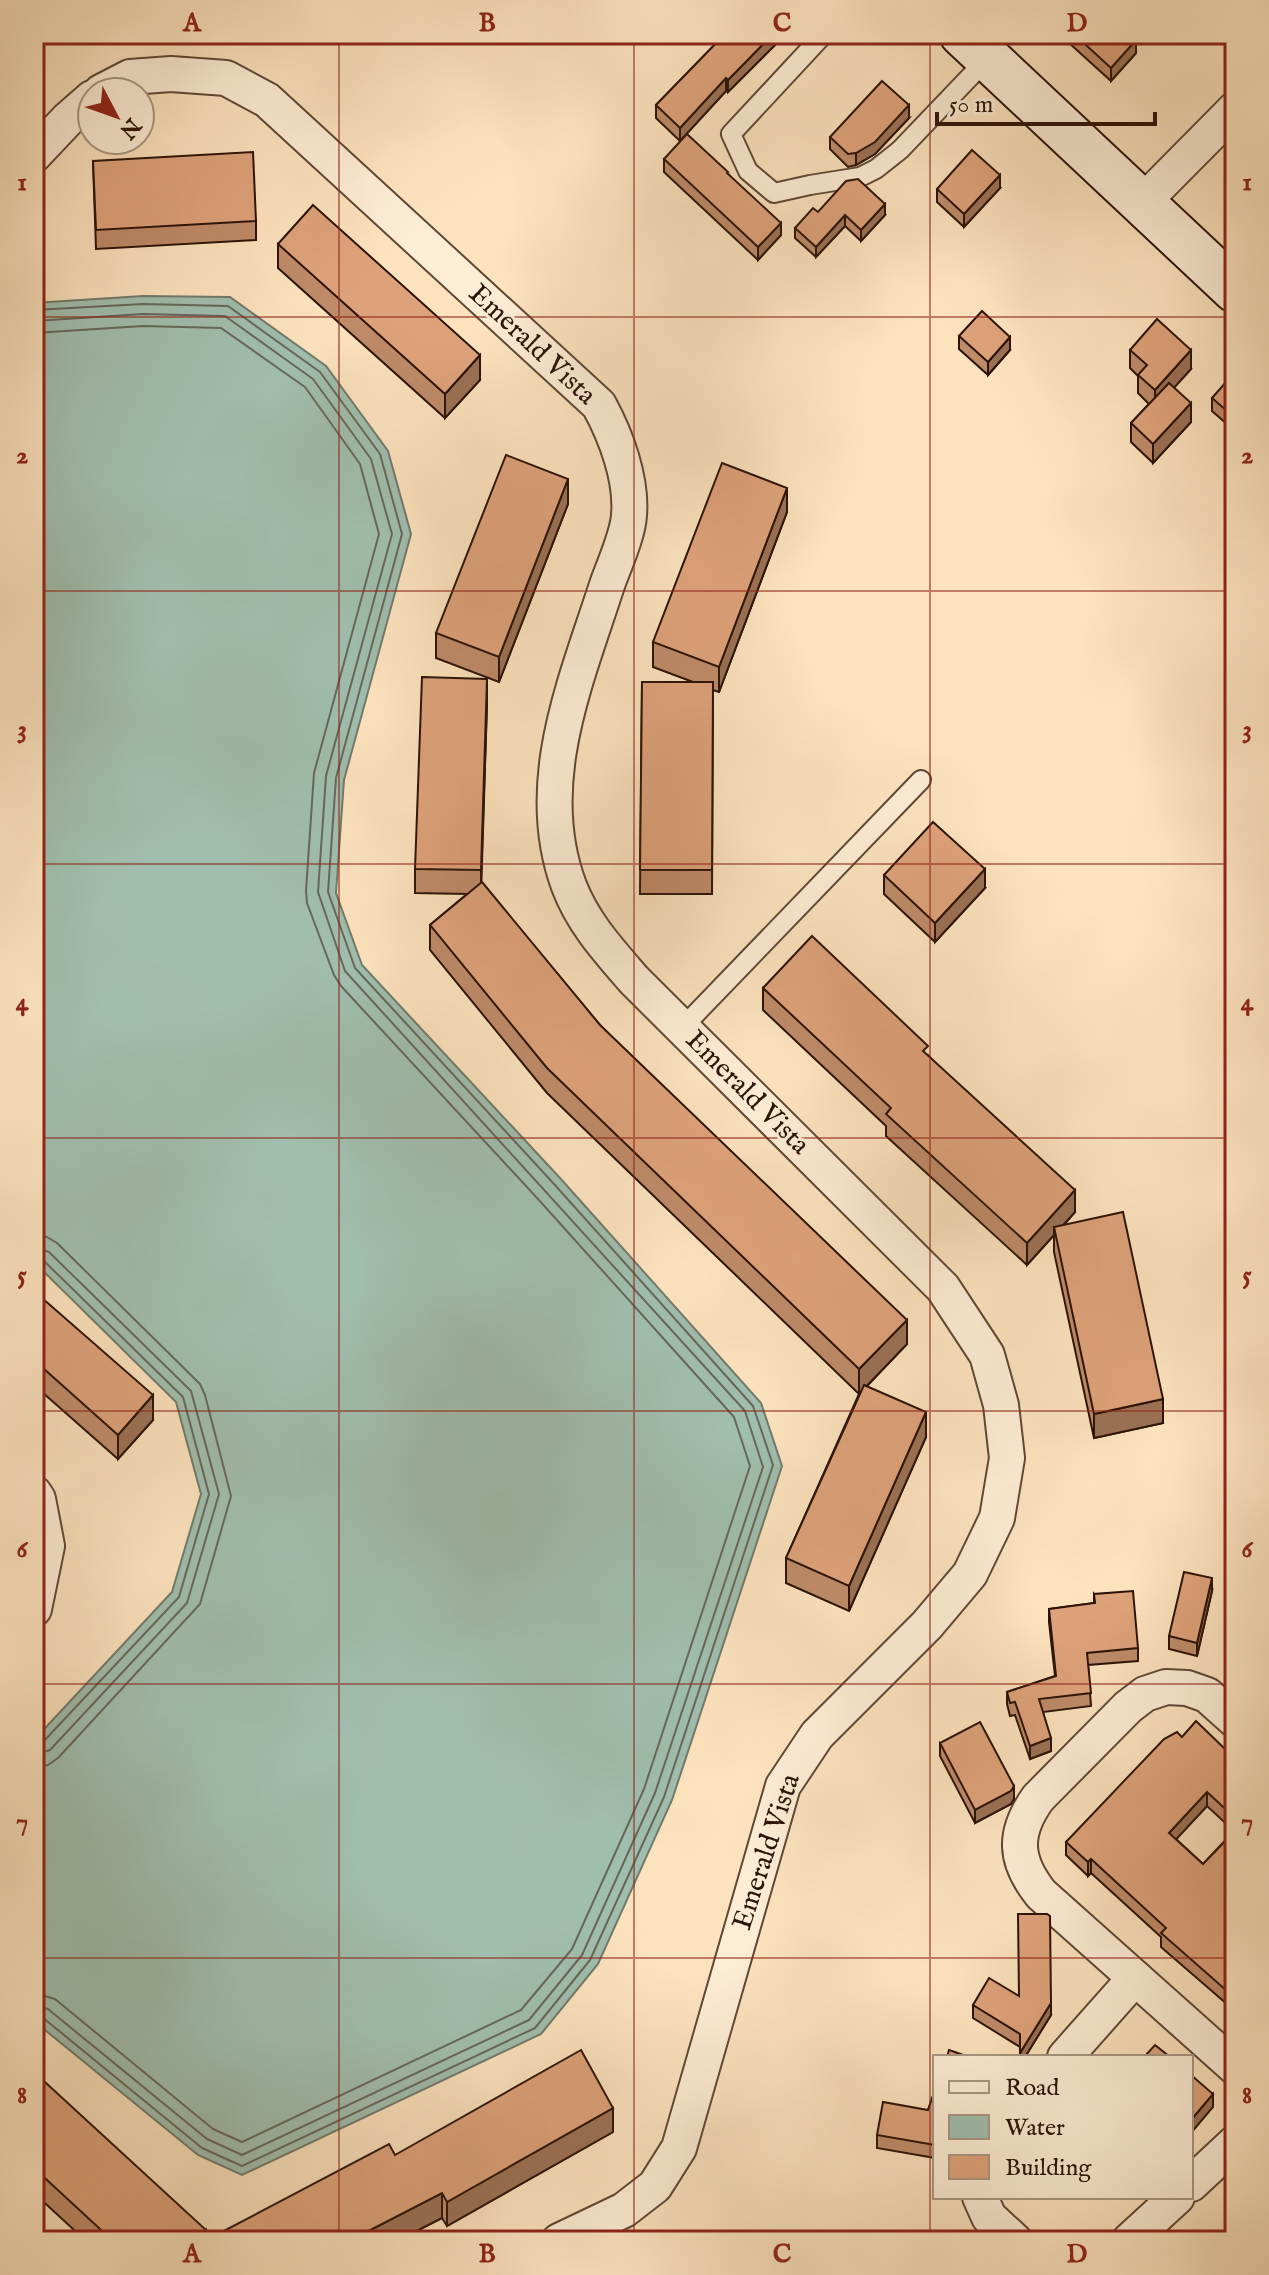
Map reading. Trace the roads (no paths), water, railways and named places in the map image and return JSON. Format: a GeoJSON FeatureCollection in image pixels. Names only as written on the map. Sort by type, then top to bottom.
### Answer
{"type":"FeatureCollection","features":[{"type":"Feature","properties":{"kind":"street"},"geometry":{"type":"LineString","coordinates":[[975,46],[1142,203],[1228,273]]}},
{"type":"Feature","properties":{"kind":"street","name":"Emerald Vista"},"geometry":{"type":"LineString","coordinates":[[144,76],[171,74],[226,78],[267,100],[599,405],[611,426],[624,465],[630,516],[561,727],[554,775],[556,831],[569,885],[591,930],[634,980],[943,1288],[987,1355],[1001,1405],[1007,1458],[997,1518],[970,1574],[927,1625],[817,1735],[783,1786],[679,2148],[655,2186],[624,2210],[559,2241]]}},
{"type":"Feature","properties":{"kind":"street"},"geometry":{"type":"LineString","coordinates":[[1142,203],[1235,109]]}},
{"type":"Feature","properties":{"kind":"street"},"geometry":{"type":"LineString","coordinates":[[34,155],[76,112]]}},
{"type":"Feature","properties":{"kind":"street"},"geometry":{"type":"LineString","coordinates":[[34,1493],[38,1499],[47,1546],[34,1609]]}},
{"type":"Feature","properties":{"kind":"street"},"geometry":{"type":"LineString","coordinates":[[1235,1720],[1207,1695],[1187,1688],[1166,1687],[1145,1694],[1128,1707],[1038,1798],[1026,1815],[1020,1835],[1021,1857],[1028,1876],[1041,1894],[1235,2067]]}},
{"type":"Feature","properties":{"kind":"street"},"geometry":{"type":"LineString","coordinates":[[1067,2055],[1135,1978]]}},
{"type":"Feature","properties":{"kind":"street"},"geometry":{"type":"LineString","coordinates":[[1193,2182],[1235,2143]]}},
{"type":"Feature","properties":{"kind":"street"},"geometry":{"type":"LineString","coordinates":[[981,2199],[989,2217],[1015,2241]]}},
{"type":"Feature","properties":{"kind":"street"},"geometry":{"type":"LineString","coordinates":[[1129,2241],[1175,2199]]}},
{"type":"Feature","properties":{"kind":"lane"},"geometry":{"type":"LineString","coordinates":[[824,34],[731,134],[748,171],[774,193],[860,177],[876,169],[900,150],[975,46]]}},
{"type":"Feature","properties":{"kind":"lane"},"geometry":{"type":"LineString","coordinates":[[682,1028],[921,780]]}},
{"type":"Feature","properties":{"kind":"water"},"geometry":{"type":"Polygon","coordinates":[[[143,296],[230,297],[326,366],[388,451],[411,534],[344,780],[336,893],[362,965],[560,1178],[761,1403],[782,1466],[672,1800],[598,1964],[541,2034],[242,2175],[198,2155],[34,2021],[34,1740],[172,1592],[201,1494],[176,1402],[34,1262],[34,303],[143,296]]]}}]}
